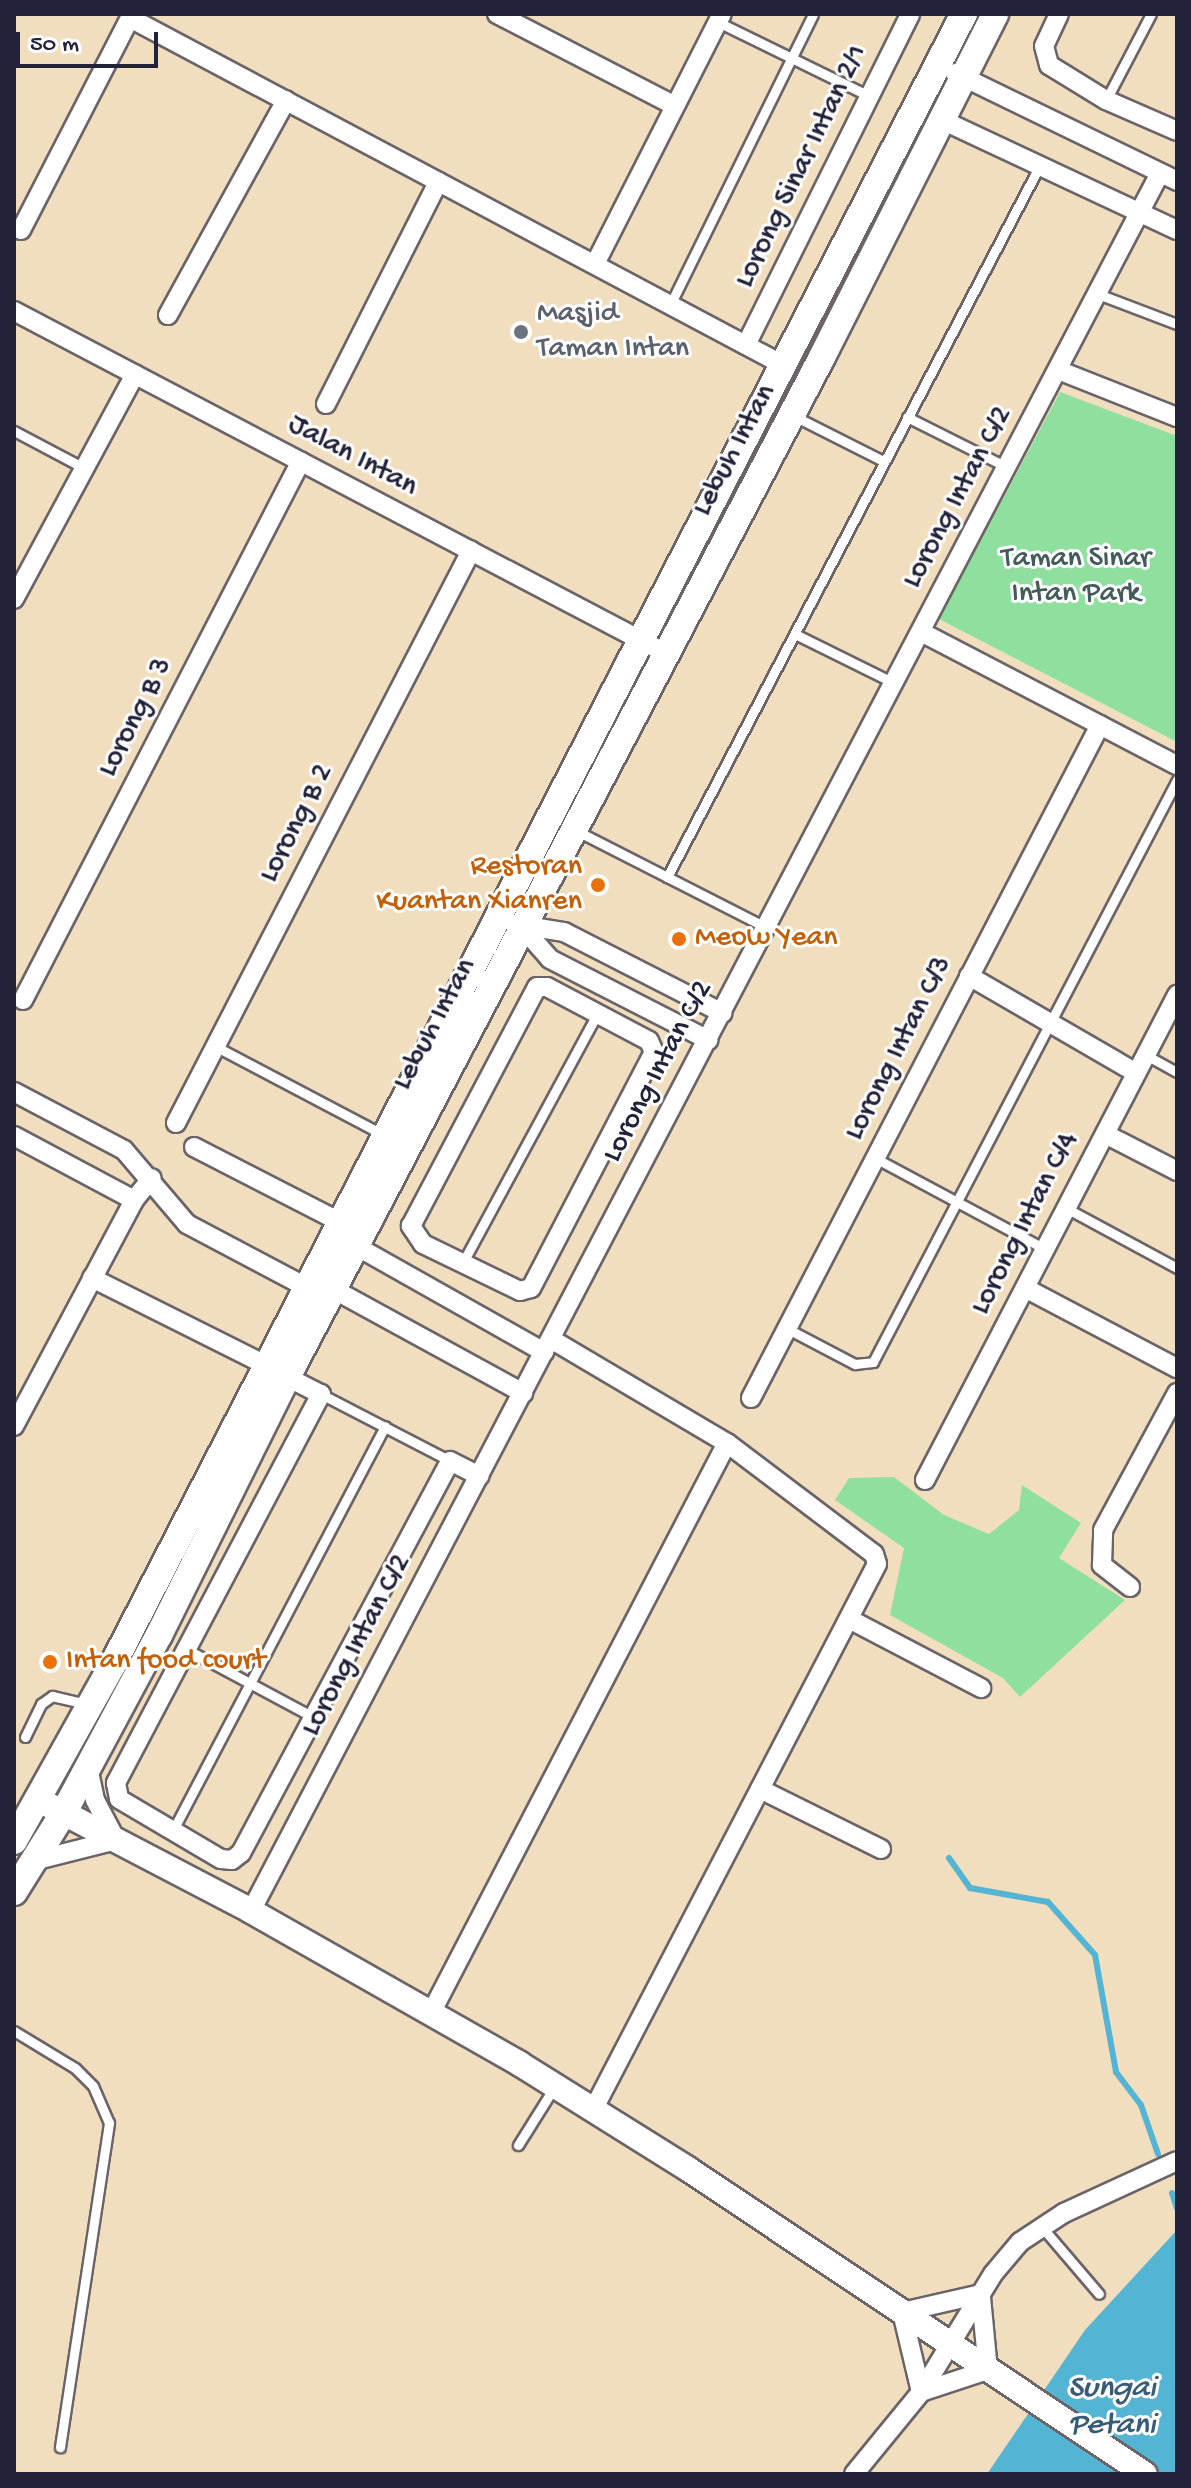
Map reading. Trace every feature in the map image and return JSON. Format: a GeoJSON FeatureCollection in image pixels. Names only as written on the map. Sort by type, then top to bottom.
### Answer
{"type":"FeatureCollection","features":[{"type":"Feature","properties":{"kind":"main road","name":"Lebuh Intan"},"geometry":{"type":"LineString","coordinates":[[14,1892],[64,1812],[159,1635],[275,1370],[304,1286],[785,366],[964,14]]}},
{"type":"Feature","properties":{"kind":"main road","name":"Lebuh Intan"},"geometry":{"type":"LineString","coordinates":[[14,1840],[39,1800],[275,1370],[333,1289],[791,415],[995,14]]}},
{"type":"Feature","properties":{"kind":"main road"},"geometry":{"type":"LineString","coordinates":[[113,1664],[138,1636],[159,1635]]}},
{"type":"Feature","properties":{"kind":"street"},"geometry":{"type":"LineString","coordinates":[[497,14],[675,106]]}},
{"type":"Feature","properties":{"kind":"street","name":"Lorong Sinar Intan 2/1"},"geometry":{"type":"LineString","coordinates":[[746,345],[910,14]]}},
{"type":"Feature","properties":{"kind":"street"},"geometry":{"type":"LineString","coordinates":[[1059,14],[1044,57],[1061,76],[1106,100],[1177,131]]}},
{"type":"Feature","properties":{"kind":"street"},"geometry":{"type":"LineString","coordinates":[[21,230],[131,16],[785,366]]}},
{"type":"Feature","properties":{"kind":"street"},"geometry":{"type":"LineString","coordinates":[[595,264],[720,18]]}},
{"type":"Feature","properties":{"kind":"street"},"geometry":{"type":"LineString","coordinates":[[938,65],[1169,177]]}},
{"type":"Feature","properties":{"kind":"street"},"geometry":{"type":"LineString","coordinates":[[168,315],[286,100]]}},
{"type":"Feature","properties":{"kind":"street"},"geometry":{"type":"LineString","coordinates":[[942,120],[1138,215],[1177,230]]}},
{"type":"Feature","properties":{"kind":"street","name":"Lorong Intan C/2"},"geometry":{"type":"LineString","coordinates":[[251,1911],[1138,215],[1169,177]]}},
{"type":"Feature","properties":{"kind":"street"},"geometry":{"type":"LineString","coordinates":[[326,404],[438,182]]}},
{"type":"Feature","properties":{"kind":"street","name":"Jalan Intan"},"geometry":{"type":"LineString","coordinates":[[14,311],[665,653]]}},
{"type":"Feature","properties":{"kind":"street"},"geometry":{"type":"LineString","coordinates":[[1058,370],[1177,417]]}},
{"type":"Feature","properties":{"kind":"street"},"geometry":{"type":"LineString","coordinates":[[14,599],[135,374]]}},
{"type":"Feature","properties":{"kind":"street","name":"Lorong B 3"},"geometry":{"type":"LineString","coordinates":[[23,1000],[301,461]]}},
{"type":"Feature","properties":{"kind":"street","name":"Lorong B 2"},"geometry":{"type":"LineString","coordinates":[[176,1123],[471,551]]}},
{"type":"Feature","properties":{"kind":"street"},"geometry":{"type":"LineString","coordinates":[[921,632],[1177,765]]}},
{"type":"Feature","properties":{"kind":"street","name":"Lorong Intan C/3"},"geometry":{"type":"LineString","coordinates":[[751,1398],[1100,725]]}},
{"type":"Feature","properties":{"kind":"street"},"geometry":{"type":"LineString","coordinates":[[498,916],[523,928],[564,932],[722,1013]]}},
{"type":"Feature","properties":{"kind":"street"},"geometry":{"type":"LineString","coordinates":[[523,928],[550,959],[708,1040]]}},
{"type":"Feature","properties":{"kind":"street"},"geometry":{"type":"LineString","coordinates":[[550,959],[564,932]]}},
{"type":"Feature","properties":{"kind":"street"},"geometry":{"type":"LineString","coordinates":[[969,976],[1136,1073]]}},
{"type":"Feature","properties":{"kind":"street"},"geometry":{"type":"LineString","coordinates":[[547,987],[597,1014],[649,1041],[654,1052],[645,1077],[531,1288],[508,1288],[423,1244],[411,1226],[531,993],[547,987]]}},
{"type":"Feature","properties":{"kind":"street"},"geometry":{"type":"LineString","coordinates":[[597,1014],[609,990]]}},
{"type":"Feature","properties":{"kind":"street","name":"Lorong Intan C/4"},"geometry":{"type":"LineString","coordinates":[[925,1480],[1177,995]]}},
{"type":"Feature","properties":{"kind":"street"},"geometry":{"type":"LineString","coordinates":[[14,1092],[124,1150],[152,1178],[187,1224],[304,1286]]}},
{"type":"Feature","properties":{"kind":"street"},"geometry":{"type":"LineString","coordinates":[[1105,1134],[1177,1171]]}},
{"type":"Feature","properties":{"kind":"street"},"geometry":{"type":"LineString","coordinates":[[14,1136],[134,1200]]}},
{"type":"Feature","properties":{"kind":"street"},"geometry":{"type":"LineString","coordinates":[[194,1147],[338,1221]]}},
{"type":"Feature","properties":{"kind":"street"},"geometry":{"type":"LineString","coordinates":[[14,1426],[134,1200],[152,1178]]}},
{"type":"Feature","properties":{"kind":"street"},"geometry":{"type":"LineString","coordinates":[[356,1246],[446,1297],[548,1345],[727,1443],[874,1554],[877,1564],[851,1620],[593,2110]]}},
{"type":"Feature","properties":{"kind":"street"},"geometry":{"type":"LineString","coordinates":[[446,1297],[462,1264]]}},
{"type":"Feature","properties":{"kind":"street"},"geometry":{"type":"LineString","coordinates":[[92,1278],[321,1394],[115,1792],[221,1859],[232,1860],[241,1853],[316,1718],[450,1461],[479,1476]]}},
{"type":"Feature","properties":{"kind":"street"},"geometry":{"type":"LineString","coordinates":[[1025,1288],[1177,1368]]}},
{"type":"Feature","properties":{"kind":"street"},"geometry":{"type":"LineString","coordinates":[[333,1289],[523,1393]]}},
{"type":"Feature","properties":{"kind":"street"},"geometry":{"type":"LineString","coordinates":[[1130,1587],[1102,1565],[1103,1530],[1177,1393]]}},
{"type":"Feature","properties":{"kind":"street"},"geometry":{"type":"LineString","coordinates":[[431,2013],[727,1443]]}},
{"type":"Feature","properties":{"kind":"street"},"geometry":{"type":"LineString","coordinates":[[851,1620],[981,1688]]}},
{"type":"Feature","properties":{"kind":"street"},"geometry":{"type":"LineString","coordinates":[[159,1635],[188,1650]]}},
{"type":"Feature","properties":{"kind":"street"},"geometry":{"type":"LineString","coordinates":[[316,1718],[344,1734]]}},
{"type":"Feature","properties":{"kind":"street"},"geometry":{"type":"LineString","coordinates":[[88,1768],[95,1800],[116,1840]]}},
{"type":"Feature","properties":{"kind":"street"},"geometry":{"type":"LineString","coordinates":[[760,1789],[881,1849]]}},
{"type":"Feature","properties":{"kind":"street"},"geometry":{"type":"LineString","coordinates":[[39,1800],[251,1911],[555,2086],[952,2344],[1145,2474]]}},
{"type":"Feature","properties":{"kind":"street"},"geometry":{"type":"LineString","coordinates":[[33,1861],[116,1840]]}},
{"type":"Feature","properties":{"kind":"street"},"geometry":{"type":"LineString","coordinates":[[854,2474],[921,2392],[1004,2258],[1041,2226],[1177,2161]]}},
{"type":"Feature","properties":{"kind":"street"},"geometry":{"type":"LineString","coordinates":[[902,2312],[981,2294]]}},
{"type":"Feature","properties":{"kind":"street"},"geometry":{"type":"LineString","coordinates":[[981,2294],[988,2370]]}},
{"type":"Feature","properties":{"kind":"street"},"geometry":{"type":"LineString","coordinates":[[902,2312],[921,2392]]}},
{"type":"Feature","properties":{"kind":"street"},"geometry":{"type":"LineString","coordinates":[[921,2392],[988,2370]]}},
{"type":"Feature","properties":{"kind":"lane"},"geometry":{"type":"LineString","coordinates":[[670,305],[813,14]]}},
{"type":"Feature","properties":{"kind":"lane"},"geometry":{"type":"LineString","coordinates":[[1106,100],[1151,14]]}},
{"type":"Feature","properties":{"kind":"lane"},"geometry":{"type":"LineString","coordinates":[[720,18],[869,97]]}},
{"type":"Feature","properties":{"kind":"lane"},"geometry":{"type":"LineString","coordinates":[[667,877],[1039,167]]}},
{"type":"Feature","properties":{"kind":"lane"},"geometry":{"type":"LineString","coordinates":[[1098,294],[1177,324]]}},
{"type":"Feature","properties":{"kind":"lane"},"geometry":{"type":"LineString","coordinates":[[791,415],[883,461]]}},
{"type":"Feature","properties":{"kind":"lane"},"geometry":{"type":"LineString","coordinates":[[907,417],[1007,467]]}},
{"type":"Feature","properties":{"kind":"lane"},"geometry":{"type":"LineString","coordinates":[[14,431],[84,468]]}},
{"type":"Feature","properties":{"kind":"lane"},"geometry":{"type":"LineString","coordinates":[[795,634],[894,683]]}},
{"type":"Feature","properties":{"kind":"lane"},"geometry":{"type":"LineString","coordinates":[[786,1328],[855,1364],[873,1362],[1177,780]]}},
{"type":"Feature","properties":{"kind":"lane"},"geometry":{"type":"LineString","coordinates":[[574,829],[767,928]]}},
{"type":"Feature","properties":{"kind":"lane"},"geometry":{"type":"LineString","coordinates":[[462,1264],[597,1014]]}},
{"type":"Feature","properties":{"kind":"lane"},"geometry":{"type":"LineString","coordinates":[[215,1046],[384,1135]]}},
{"type":"Feature","properties":{"kind":"lane"},"geometry":{"type":"LineString","coordinates":[[1146,1055],[1177,1072]]}},
{"type":"Feature","properties":{"kind":"lane"},"geometry":{"type":"LineString","coordinates":[[875,1158],[1045,1249]]}},
{"type":"Feature","properties":{"kind":"lane"},"geometry":{"type":"LineString","coordinates":[[1066,1208],[1177,1268]]}},
{"type":"Feature","properties":{"kind":"lane"},"geometry":{"type":"LineString","coordinates":[[321,1394],[450,1461]]}},
{"type":"Feature","properties":{"kind":"lane"},"geometry":{"type":"LineString","coordinates":[[173,1830],[385,1426]]}},
{"type":"Feature","properties":{"kind":"lane"},"geometry":{"type":"LineString","coordinates":[[188,1650],[316,1718]]}},
{"type":"Feature","properties":{"kind":"lane"},"geometry":{"type":"LineString","coordinates":[[25,1737],[41,1704],[52,1696],[90,1706]]}},
{"type":"Feature","properties":{"kind":"lane"},"geometry":{"type":"LineString","coordinates":[[14,2031],[75,2068],[93,2086],[109,2123],[60,2447]]}},
{"type":"Feature","properties":{"kind":"lane"},"geometry":{"type":"LineString","coordinates":[[518,2145],[555,2086]]}},
{"type":"Feature","properties":{"kind":"lane"},"geometry":{"type":"LineString","coordinates":[[1041,2226],[1099,2294]]}},
{"type":"Feature","properties":{"kind":"green space","name":"Taman Sinar Intan Park"},"geometry":{"type":"Polygon","coordinates":[[[1060,392],[1177,436],[1177,742],[939,619],[1060,392]]]}},
{"type":"Feature","properties":{"kind":"green space"},"geometry":{"type":"Polygon","coordinates":[[[894,1477],[944,1515],[989,1534],[1019,1510],[1022,1485],[1081,1523],[1059,1558],[1125,1600],[1020,1697],[1003,1678],[890,1615],[904,1548],[835,1500],[849,1478],[894,1477]]]}},
{"type":"Feature","properties":{"kind":"water","name":"Sungai Petani"},"geometry":{"type":"Polygon","coordinates":[[[1177,2230],[1177,2474],[987,2474],[1085,2330],[1177,2230]]]}},
{"type":"Feature","properties":{"kind":"waterway"},"geometry":{"type":"LineString","coordinates":[[949,1858],[970,1888],[1048,1902],[1095,1955],[1116,2072],[1141,2105],[1158,2154]]}},
{"type":"Feature","properties":{"kind":"waterway"},"geometry":{"type":"LineString","coordinates":[[1172,2193],[1177,2208]]}},
{"type":"Feature","properties":{"kind":"place","name":"Masjid Taman Intan"},"geometry":{"type":"Point","coordinates":[521,332]}},
{"type":"Feature","properties":{"kind":"place","name":"Restoran Kuantan Xianren"},"geometry":{"type":"Point","coordinates":[598,885]}},
{"type":"Feature","properties":{"kind":"place","name":"Meow Yean"},"geometry":{"type":"Point","coordinates":[679,939]}},
{"type":"Feature","properties":{"kind":"place","name":"Intan food court"},"geometry":{"type":"Point","coordinates":[50,1662]}}]}
